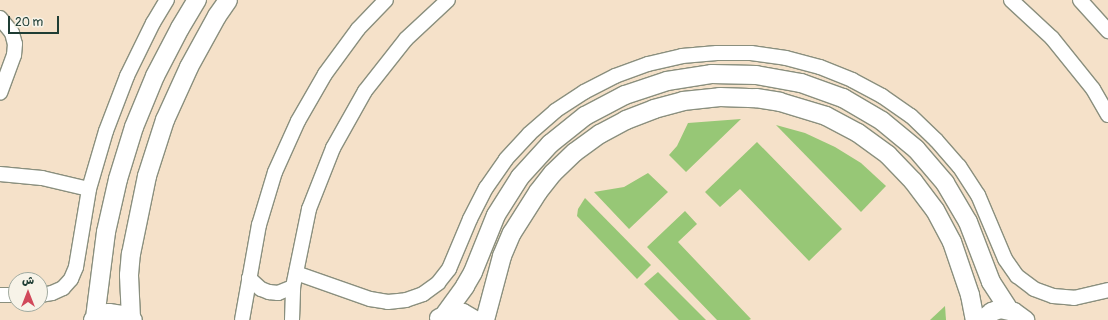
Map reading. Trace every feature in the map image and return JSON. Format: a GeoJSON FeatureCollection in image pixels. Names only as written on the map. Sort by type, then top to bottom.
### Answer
{"type":"FeatureCollection","features":[{"type":"Feature","properties":{"kind":"street"},"geometry":{"type":"LineString","coordinates":[[48,294],[52,294],[63,288],[72,279],[76,267],[89,189],[106,132],[127,76],[153,23],[167,0]]}},
{"type":"Feature","properties":{"kind":"street"},"geometry":{"type":"LineString","coordinates":[[92,319],[106,232],[118,179],[134,127],[155,76],[180,28],[197,0]]}},
{"type":"Feature","properties":{"kind":"street"},"geometry":{"type":"LineString","coordinates":[[92,319],[102,314],[117,312],[132,319],[129,275],[131,254],[147,176],[165,120],[189,67],[217,16],[228,0]]}},
{"type":"Feature","properties":{"kind":"street"},"geometry":{"type":"LineString","coordinates":[[242,320],[248,278],[259,225],[275,172],[298,122],[325,74],[358,29],[386,0]]}},
{"type":"Feature","properties":{"kind":"street"},"geometry":{"type":"LineString","coordinates":[[292,320],[293,287],[310,209],[333,148],[365,91],[406,39],[448,0]]}},
{"type":"Feature","properties":{"kind":"street"},"geometry":{"type":"LineString","coordinates":[[1011,0],[1052,38],[1093,89],[1108,115]]}},
{"type":"Feature","properties":{"kind":"street"},"geometry":{"type":"LineString","coordinates":[[1080,0],[1108,31]]}},
{"type":"Feature","properties":{"kind":"street"},"geometry":{"type":"LineString","coordinates":[[0,18],[12,33],[14,44],[14,55],[0,93]]}},
{"type":"Feature","properties":{"kind":"street"},"geometry":{"type":"LineString","coordinates":[[296,273],[370,299],[388,302],[406,300],[423,294],[438,283],[449,269],[473,212],[486,188],[506,159],[529,134],[555,111],[584,92],[615,76],[648,64],[682,56],[737,53],[786,58],[820,67],[852,80],[882,96],[916,121],[936,140],[959,166],[978,195],[1005,259],[1018,276],[1034,289],[1053,296],[1074,298],[1108,290]]}},
{"type":"Feature","properties":{"kind":"street"},"geometry":{"type":"LineString","coordinates":[[441,317],[471,276],[496,215],[520,177],[550,144],[585,116],[625,95],[667,81],[712,74],[756,75],[800,83],[843,98],[882,121],[916,149],[945,183],[968,222],[991,282],[1008,310],[1026,320]]}},
{"type":"Feature","properties":{"kind":"street"},"geometry":{"type":"LineString","coordinates":[[485,320],[502,256],[512,233],[538,192],[553,173],[575,152],[600,134],[626,120],[654,109],[683,101],[720,97],[762,99],[792,105],[819,114],[858,134],[888,155],[913,181],[935,210],[942,223],[952,242],[968,289],[975,320]]}},
{"type":"Feature","properties":{"kind":"street"},"geometry":{"type":"LineString","coordinates":[[0,166],[17,175]]}},
{"type":"Feature","properties":{"kind":"street"},"geometry":{"type":"LineString","coordinates":[[0,174],[17,175],[66,183],[89,189]]}},
{"type":"Feature","properties":{"kind":"street"},"geometry":{"type":"LineString","coordinates":[[248,278],[261,289],[269,292],[278,293],[293,287]]}},
{"type":"Feature","properties":{"kind":"street"},"geometry":{"type":"LineString","coordinates":[[982,320],[992,312],[1008,310]]}},
{"type":"Feature","properties":{"kind":"street"},"geometry":{"type":"LineString","coordinates":[[441,317],[454,312],[463,313],[475,320]]}},
{"type":"Feature","properties":{"kind":"green space"},"geometry":{"type":"Polygon","coordinates":[[[741,119],[686,172],[669,155],[677,146],[688,123],[741,119]]]}},
{"type":"Feature","properties":{"kind":"green space"},"geometry":{"type":"Polygon","coordinates":[[[776,125],[805,133],[835,147],[861,163],[886,186],[861,212],[776,125]]]}},
{"type":"Feature","properties":{"kind":"green space"},"geometry":{"type":"Polygon","coordinates":[[[757,142],[842,229],[809,261],[740,189],[720,207],[705,192],[757,142]]]}},
{"type":"Feature","properties":{"kind":"green space"},"geometry":{"type":"Polygon","coordinates":[[[648,173],[668,192],[629,229],[594,192],[624,187],[648,173]]]}},
{"type":"Feature","properties":{"kind":"green space"},"geometry":{"type":"Polygon","coordinates":[[[585,198],[651,265],[637,279],[577,216],[578,209],[585,198]]]}},
{"type":"Feature","properties":{"kind":"green space"},"geometry":{"type":"Polygon","coordinates":[[[685,211],[697,224],[678,242],[751,319],[717,320],[647,247],[685,211]]]}},
{"type":"Feature","properties":{"kind":"green space"},"geometry":{"type":"Polygon","coordinates":[[[658,272],[706,320],[679,320],[644,284],[658,272]]]}},
{"type":"Feature","properties":{"kind":"green space"},"geometry":{"type":"Polygon","coordinates":[[[945,306],[946,320],[930,320],[945,306]]]}}]}
